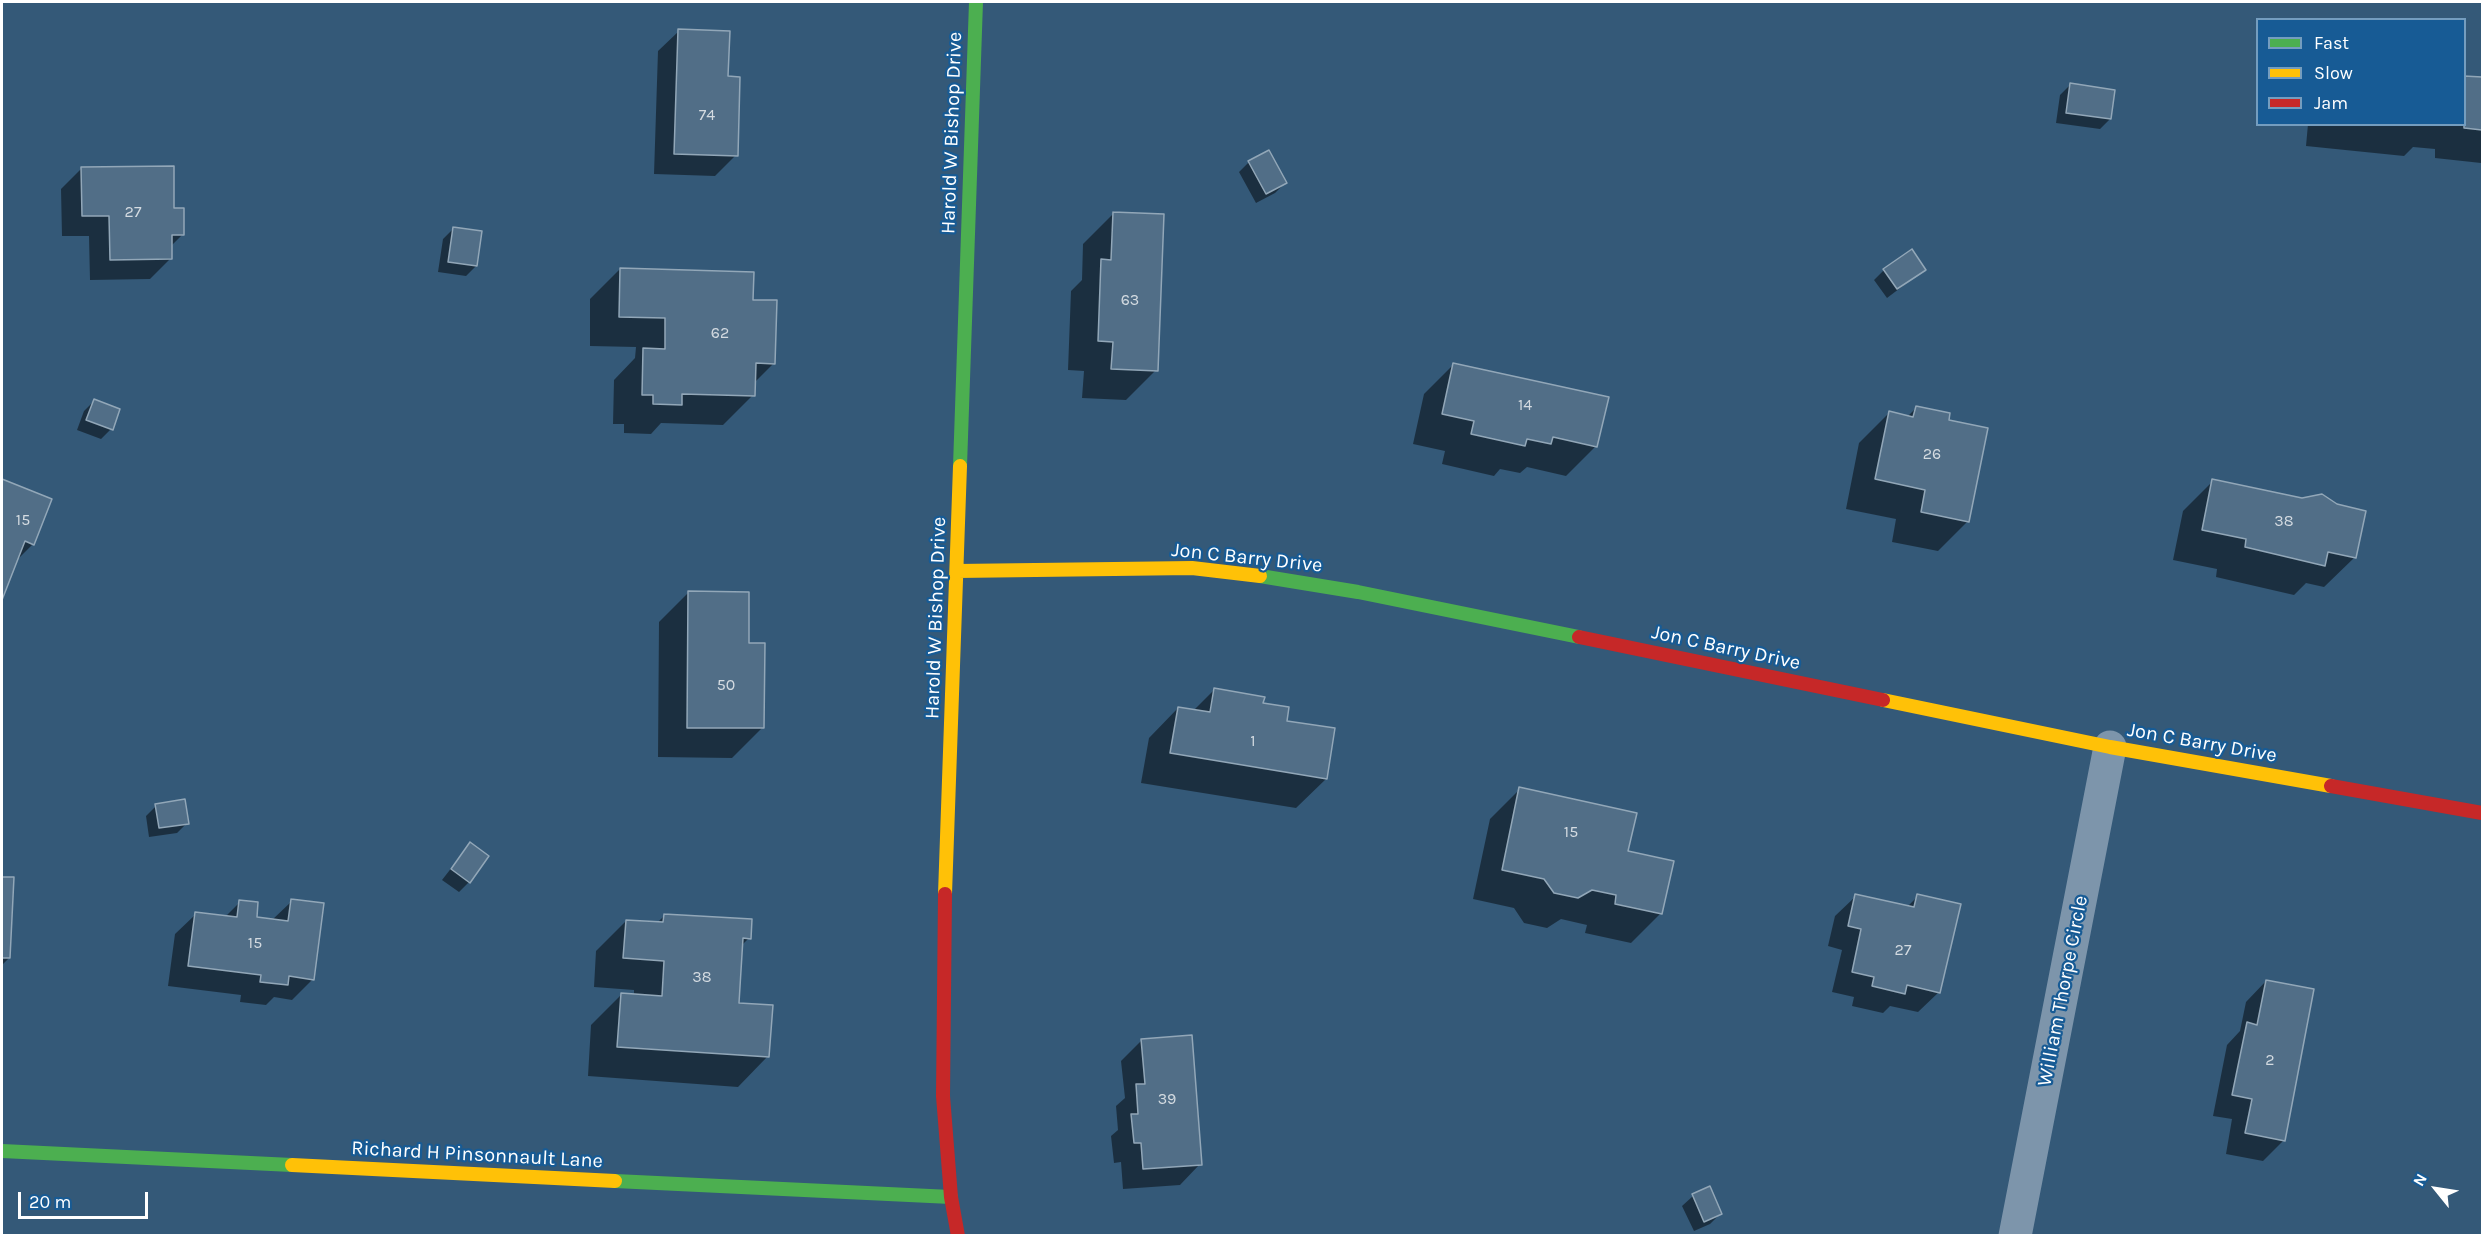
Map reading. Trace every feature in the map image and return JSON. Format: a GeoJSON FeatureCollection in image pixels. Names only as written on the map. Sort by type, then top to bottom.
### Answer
{"type":"FeatureCollection","features":[{"type":"Feature","properties":{"kind":"street","name":"Harold W Bishop Drive"},"geometry":{"type":"LineString","coordinates":[[958,1236],[951,1197],[943,1096],[943,945],[976,2]]}},
{"type":"Feature","properties":{"kind":"street","name":"Jon C Barry Drive"},"geometry":{"type":"LineString","coordinates":[[957,571],[1192,568],[1275,578],[1358,592],[2110,747],[2482,813]]}},
{"type":"Feature","properties":{"kind":"street","name":"William Thorpe Circle"},"geometry":{"type":"LineString","coordinates":[[2015,1236],[2110,747]]}},
{"type":"Feature","properties":{"kind":"street","name":"Richard H Pinsonnault Lane"},"geometry":{"type":"LineString","coordinates":[[2,1151],[951,1197]]}},
{"type":"Feature","properties":{"kind":"building"},"geometry":{"type":"Polygon","coordinates":[[[678,29],[730,31],[728,76],[740,77],[738,156],[674,154],[678,29]]]}},
{"type":"Feature","properties":{"kind":"building"},"geometry":{"type":"Polygon","coordinates":[[[2466,76],[2482,77],[2482,130],[2464,128],[2466,126],[2466,76]]]}},
{"type":"Feature","properties":{"kind":"building"},"geometry":{"type":"Polygon","coordinates":[[[2070,83],[2115,90],[2111,119],[2066,113],[2070,83]]]}},
{"type":"Feature","properties":{"kind":"building"},"geometry":{"type":"Polygon","coordinates":[[[1269,150],[1287,183],[1266,194],[1248,161],[1269,150]]]}},
{"type":"Feature","properties":{"kind":"building"},"geometry":{"type":"Polygon","coordinates":[[[174,166],[174,208],[184,208],[184,235],[172,235],[172,259],[110,260],[109,216],[82,216],[81,167],[174,166]]]}},
{"type":"Feature","properties":{"kind":"building"},"geometry":{"type":"Polygon","coordinates":[[[1113,212],[1164,214],[1158,371],[1111,369],[1113,342],[1098,341],[1101,259],[1111,260],[1113,212]]]}},
{"type":"Feature","properties":{"kind":"building"},"geometry":{"type":"Polygon","coordinates":[[[453,227],[482,231],[477,266],[448,262],[453,227]]]}},
{"type":"Feature","properties":{"kind":"building"},"geometry":{"type":"Polygon","coordinates":[[[1912,249],[1926,270],[1897,289],[1883,269],[1912,249]]]}},
{"type":"Feature","properties":{"kind":"building"},"geometry":{"type":"Polygon","coordinates":[[[620,268],[754,272],[753,300],[777,300],[775,364],[756,363],[755,396],[682,394],[682,405],[653,404],[653,395],[642,395],[643,348],[665,349],[665,318],[619,317],[620,268]]]}},
{"type":"Feature","properties":{"kind":"building"},"geometry":{"type":"Polygon","coordinates":[[[1453,363],[1609,397],[1597,447],[1553,437],[1551,444],[1527,439],[1525,446],[1471,434],[1474,421],[1442,414],[1453,363]]]}},
{"type":"Feature","properties":{"kind":"building"},"geometry":{"type":"Polygon","coordinates":[[[94,399],[120,409],[113,430],[86,420],[94,399]]]}},
{"type":"Feature","properties":{"kind":"building"},"geometry":{"type":"Polygon","coordinates":[[[1916,406],[1950,413],[1949,420],[1988,428],[1969,522],[1921,512],[1925,490],[1875,479],[1889,411],[1913,417],[1916,406]]]}},
{"type":"Feature","properties":{"kind":"building"},"geometry":{"type":"Polygon","coordinates":[[[2,479],[52,499],[34,545],[25,541],[2,600],[2,479]]]}},
{"type":"Feature","properties":{"kind":"building"},"geometry":{"type":"Polygon","coordinates":[[[2212,479],[2302,498],[2322,494],[2337,504],[2366,511],[2356,558],[2328,552],[2325,566],[2245,547],[2246,539],[2202,530],[2212,479]]]}},
{"type":"Feature","properties":{"kind":"building"},"geometry":{"type":"Polygon","coordinates":[[[688,591],[749,592],[749,643],[765,643],[764,728],[687,728],[688,591]]]}},
{"type":"Feature","properties":{"kind":"building"},"geometry":{"type":"Polygon","coordinates":[[[1214,688],[1265,697],[1263,703],[1289,707],[1287,721],[1335,728],[1327,779],[1170,753],[1178,707],[1210,712],[1214,688]]]}},
{"type":"Feature","properties":{"kind":"building"},"geometry":{"type":"Polygon","coordinates":[[[1519,787],[1637,813],[1628,851],[1674,861],[1662,914],[1615,904],[1616,895],[1592,890],[1578,898],[1554,893],[1544,879],[1502,870],[1519,787]]]}},
{"type":"Feature","properties":{"kind":"building"},"geometry":{"type":"Polygon","coordinates":[[[185,799],[189,824],[159,828],[155,804],[185,799]]]}},
{"type":"Feature","properties":{"kind":"building"},"geometry":{"type":"Polygon","coordinates":[[[470,842],[489,856],[470,883],[451,869],[470,842]]]}},
{"type":"Feature","properties":{"kind":"building"},"geometry":{"type":"Polygon","coordinates":[[[2,877],[14,877],[10,958],[2,958],[2,877]]]}},
{"type":"Feature","properties":{"kind":"building"},"geometry":{"type":"Polygon","coordinates":[[[1855,894],[1914,907],[1917,894],[1961,904],[1940,993],[1907,985],[1905,994],[1872,986],[1874,977],[1852,972],[1861,929],[1848,926],[1855,894]]]}},
{"type":"Feature","properties":{"kind":"building"},"geometry":{"type":"Polygon","coordinates":[[[291,899],[324,903],[314,980],[289,976],[288,985],[260,982],[261,975],[188,966],[195,912],[237,917],[239,900],[258,902],[257,917],[288,921],[291,899]]]}},
{"type":"Feature","properties":{"kind":"building"},"geometry":{"type":"Polygon","coordinates":[[[664,914],[752,919],[751,939],[743,938],[739,1003],[773,1005],[769,1057],[617,1047],[621,993],[662,996],[664,961],[623,958],[626,920],[663,922],[664,914]]]}},
{"type":"Feature","properties":{"kind":"building"},"geometry":{"type":"Polygon","coordinates":[[[2266,980],[2314,989],[2285,1141],[2245,1133],[2252,1099],[2232,1095],[2247,1022],[2257,1025],[2266,980]]]}},
{"type":"Feature","properties":{"kind":"building"},"geometry":{"type":"Polygon","coordinates":[[[1192,1035],[1202,1165],[1143,1169],[1141,1143],[1134,1143],[1131,1114],[1138,1114],[1136,1084],[1145,1084],[1141,1039],[1192,1035]]]}},
{"type":"Feature","properties":{"kind":"building"},"geometry":{"type":"Polygon","coordinates":[[[1710,1186],[1722,1214],[1704,1222],[1692,1194],[1710,1186]]]}},
{"type":"Feature","properties":{"kind":"traffic: fast"},"geometry":{"type":"LineString","coordinates":[[960,466],[976,2]]}},
{"type":"Feature","properties":{"kind":"traffic: fast"},"geometry":{"type":"LineString","coordinates":[[1260,576],[1358,592],[1579,637]]}},
{"type":"Feature","properties":{"kind":"traffic: fast"},"geometry":{"type":"LineString","coordinates":[[2,1151],[292,1165]]}},
{"type":"Feature","properties":{"kind":"traffic: fast"},"geometry":{"type":"LineString","coordinates":[[615,1181],[951,1197]]}},
{"type":"Feature","properties":{"kind":"traffic: slow"},"geometry":{"type":"LineString","coordinates":[[945,894],[960,466]]}},
{"type":"Feature","properties":{"kind":"traffic: slow"},"geometry":{"type":"LineString","coordinates":[[957,571],[1192,568],[1260,576]]}},
{"type":"Feature","properties":{"kind":"traffic: slow"},"geometry":{"type":"LineString","coordinates":[[1883,700],[2110,747],[2331,786]]}},
{"type":"Feature","properties":{"kind":"traffic: slow"},"geometry":{"type":"LineString","coordinates":[[292,1165],[615,1181]]}},
{"type":"Feature","properties":{"kind":"traffic: jam"},"geometry":{"type":"LineString","coordinates":[[1579,637],[1883,700]]}},
{"type":"Feature","properties":{"kind":"traffic: jam"},"geometry":{"type":"LineString","coordinates":[[2331,786],[2482,813]]}},
{"type":"Feature","properties":{"kind":"traffic: jam"},"geometry":{"type":"LineString","coordinates":[[945,894],[943,1096],[951,1197],[958,1236]]}}]}
